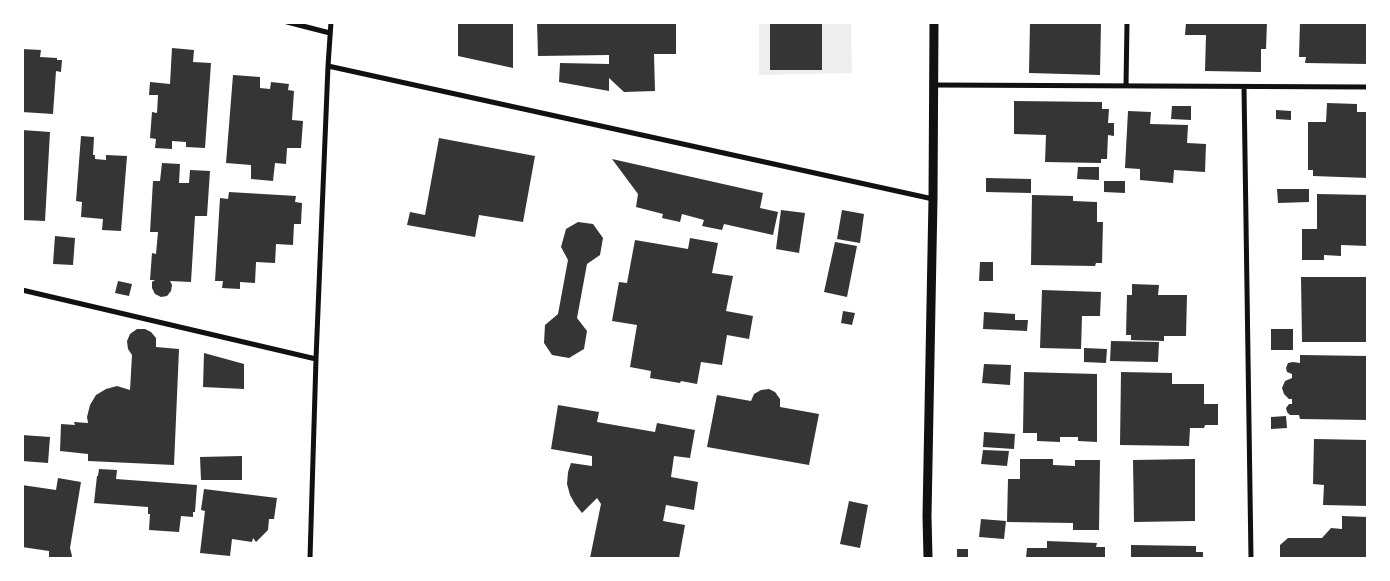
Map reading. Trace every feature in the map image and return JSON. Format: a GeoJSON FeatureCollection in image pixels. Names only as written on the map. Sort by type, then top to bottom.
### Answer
{"type":"FeatureCollection","features":[{"type":"Feature","properties":{"kind":"street"},"geometry":{"type":"LineString","coordinates":[[287,22],[330,33]]}},
{"type":"Feature","properties":{"kind":"street"},"geometry":{"type":"LineString","coordinates":[[310,558],[316,359],[331,22]]}},
{"type":"Feature","properties":{"kind":"street"},"geometry":{"type":"LineString","coordinates":[[928,558],[934,22]]}},
{"type":"Feature","properties":{"kind":"street"},"geometry":{"type":"LineString","coordinates":[[1126,86],[1127,22]]}},
{"type":"Feature","properties":{"kind":"street"},"geometry":{"type":"LineString","coordinates":[[328,66],[933,199]]}},
{"type":"Feature","properties":{"kind":"street"},"geometry":{"type":"LineString","coordinates":[[934,85],[1368,86]]}},
{"type":"Feature","properties":{"kind":"street"},"geometry":{"type":"LineString","coordinates":[[1244,87],[1251,558]]}},
{"type":"Feature","properties":{"kind":"street"},"geometry":{"type":"LineString","coordinates":[[22,290],[316,359]]}},
{"type":"Feature","properties":{"kind":"shaded area"},"geometry":{"type":"Polygon","coordinates":[[[759,23],[851,23],[852,73],[759,75],[759,23]]]}},
{"type":"Feature","properties":{"kind":"building"},"geometry":{"type":"Polygon","coordinates":[[[458,22],[513,22],[513,68],[458,56],[458,22]]]}},
{"type":"Feature","properties":{"kind":"building"},"geometry":{"type":"Polygon","coordinates":[[[537,22],[676,22],[676,54],[654,54],[655,91],[624,92],[609,78],[609,91],[559,82],[560,63],[609,64],[609,55],[538,56],[537,22]]]}},
{"type":"Feature","properties":{"kind":"building"},"geometry":{"type":"Polygon","coordinates":[[[770,22],[822,22],[822,70],[770,70],[770,22]]]}},
{"type":"Feature","properties":{"kind":"building"},"geometry":{"type":"Polygon","coordinates":[[[1030,22],[1101,22],[1100,75],[1029,73],[1030,22]]]}},
{"type":"Feature","properties":{"kind":"building"},"geometry":{"type":"Polygon","coordinates":[[[1186,22],[1267,22],[1266,49],[1261,49],[1261,72],[1205,71],[1206,35],[1185,35],[1186,22]]]}},
{"type":"Feature","properties":{"kind":"building"},"geometry":{"type":"Polygon","coordinates":[[[1300,22],[1368,22],[1368,64],[1305,63],[1306,57],[1299,57],[1300,22]]]}},
{"type":"Feature","properties":{"kind":"building"},"geometry":{"type":"Polygon","coordinates":[[[172,48],[194,50],[193,62],[211,63],[205,148],[186,147],[186,142],[172,141],[172,149],[155,148],[156,139],[150,138],[152,112],[157,113],[158,95],[149,95],[150,82],[170,84],[172,48]]]}},
{"type":"Feature","properties":{"kind":"building"},"geometry":{"type":"Polygon","coordinates":[[[22,49],[41,50],[40,57],[62,60],[61,72],[56,71],[53,114],[22,112],[22,49]]]}},
{"type":"Feature","properties":{"kind":"building"},"geometry":{"type":"Polygon","coordinates":[[[233,75],[260,77],[260,88],[270,89],[271,82],[289,84],[288,90],[294,91],[292,120],[303,121],[301,148],[287,148],[286,164],[275,163],[273,181],[251,179],[251,165],[226,163],[233,75]]]}},
{"type":"Feature","properties":{"kind":"building"},"geometry":{"type":"Polygon","coordinates":[[[1014,101],[1102,102],[1102,109],[1109,109],[1108,123],[1114,123],[1114,136],[1108,135],[1107,159],[1101,159],[1101,163],[1045,162],[1046,135],[1014,134],[1014,101]]]}},
{"type":"Feature","properties":{"kind":"building"},"geometry":{"type":"Polygon","coordinates":[[[1327,103],[1357,104],[1357,112],[1368,112],[1368,178],[1313,176],[1313,170],[1308,170],[1308,122],[1326,122],[1327,103]]]}},
{"type":"Feature","properties":{"kind":"building"},"geometry":{"type":"Polygon","coordinates":[[[1172,106],[1191,106],[1191,120],[1171,119],[1172,106]]]}},
{"type":"Feature","properties":{"kind":"building"},"geometry":{"type":"Polygon","coordinates":[[[1276,110],[1291,111],[1291,120],[1276,119],[1276,110]]]}},
{"type":"Feature","properties":{"kind":"building"},"geometry":{"type":"Polygon","coordinates":[[[1128,111],[1151,112],[1150,124],[1188,125],[1187,143],[1206,144],[1205,172],[1174,170],[1173,183],[1140,180],[1140,169],[1125,168],[1128,111]]]}},
{"type":"Feature","properties":{"kind":"building"},"geometry":{"type":"Polygon","coordinates":[[[22,130],[50,132],[45,221],[22,220],[22,130]]]}},
{"type":"Feature","properties":{"kind":"building"},"geometry":{"type":"Polygon","coordinates":[[[81,136],[94,137],[93,155],[95,155],[95,159],[106,160],[106,155],[127,156],[121,231],[102,230],[103,219],[81,217],[82,202],[76,201],[81,136]]]}},
{"type":"Feature","properties":{"kind":"building"},"geometry":{"type":"Polygon","coordinates":[[[439,138],[535,156],[523,222],[479,215],[475,237],[407,225],[410,212],[425,215],[439,138]]]}},
{"type":"Feature","properties":{"kind":"building"},"geometry":{"type":"Polygon","coordinates":[[[612,159],[763,193],[760,208],[778,212],[773,235],[724,224],[722,230],[702,226],[704,220],[682,214],[680,222],[662,218],[663,214],[636,207],[638,194],[612,159]]]}},
{"type":"Feature","properties":{"kind":"building"},"geometry":{"type":"Polygon","coordinates":[[[162,163],[180,164],[179,183],[189,183],[190,170],[210,171],[207,216],[195,216],[191,282],[170,281],[172,285],[171,291],[167,296],[161,297],[155,294],[152,288],[152,282],[155,280],[150,280],[152,253],[156,254],[158,232],[150,232],[153,181],[160,181],[162,163]]]}},
{"type":"Feature","properties":{"kind":"building"},"geometry":{"type":"Polygon","coordinates":[[[1078,167],[1099,167],[1099,180],[1077,179],[1078,167]]]}},
{"type":"Feature","properties":{"kind":"building"},"geometry":{"type":"Polygon","coordinates":[[[986,178],[1031,179],[1031,193],[986,192],[986,178]]]}},
{"type":"Feature","properties":{"kind":"building"},"geometry":{"type":"Polygon","coordinates":[[[1104,181],[1125,181],[1125,193],[1104,192],[1104,181]]]}},
{"type":"Feature","properties":{"kind":"building"},"geometry":{"type":"Polygon","coordinates":[[[1277,189],[1309,189],[1309,202],[1278,203],[1277,189]]]}},
{"type":"Feature","properties":{"kind":"building"},"geometry":{"type":"Polygon","coordinates":[[[229,192],[296,196],[295,202],[302,203],[301,224],[294,224],[293,245],[276,244],[275,263],[256,262],[255,283],[240,282],[240,289],[222,288],[223,281],[215,281],[220,198],[228,199],[229,192]]]}},
{"type":"Feature","properties":{"kind":"building"},"geometry":{"type":"Polygon","coordinates":[[[1317,194],[1368,195],[1368,246],[1341,245],[1341,256],[1324,255],[1324,260],[1302,260],[1302,229],[1317,229],[1317,194]]]}},
{"type":"Feature","properties":{"kind":"building"},"geometry":{"type":"Polygon","coordinates":[[[1032,195],[1073,196],[1073,201],[1097,202],[1097,222],[1103,222],[1102,263],[1096,263],[1095,266],[1031,265],[1032,195]]]}},
{"type":"Feature","properties":{"kind":"building"},"geometry":{"type":"Polygon","coordinates":[[[781,210],[805,213],[799,253],[776,249],[781,210]]]}},
{"type":"Feature","properties":{"kind":"building"},"geometry":{"type":"Polygon","coordinates":[[[842,210],[864,214],[860,243],[837,239],[842,210]]]}},
{"type":"Feature","properties":{"kind":"building"},"geometry":{"type":"Polygon","coordinates":[[[578,222],[593,224],[603,238],[600,255],[587,264],[577,318],[587,331],[584,349],[569,358],[552,355],[544,343],[545,325],[558,314],[568,260],[561,247],[566,229],[578,222]]]}},
{"type":"Feature","properties":{"kind":"building"},"geometry":{"type":"Polygon","coordinates":[[[55,236],[75,238],[73,265],[53,264],[55,236]]]}},
{"type":"Feature","properties":{"kind":"building"},"geometry":{"type":"Polygon","coordinates":[[[690,238],[718,243],[712,273],[733,276],[726,311],[753,316],[749,339],[727,335],[722,365],[701,362],[697,384],[650,378],[651,371],[630,367],[637,325],[612,321],[619,282],[627,283],[635,240],[688,249],[690,238]]]}},
{"type":"Feature","properties":{"kind":"building"},"geometry":{"type":"Polygon","coordinates":[[[835,242],[857,246],[847,297],[824,292],[835,242]]]}},
{"type":"Feature","properties":{"kind":"building"},"geometry":{"type":"Polygon","coordinates":[[[980,262],[993,262],[993,281],[979,281],[980,262]]]}},
{"type":"Feature","properties":{"kind":"building"},"geometry":{"type":"Polygon","coordinates":[[[1301,277],[1368,277],[1368,342],[1302,342],[1301,277]]]}},
{"type":"Feature","properties":{"kind":"building"},"geometry":{"type":"Polygon","coordinates":[[[118,281],[132,284],[129,296],[115,293],[118,281]]]}},
{"type":"Feature","properties":{"kind":"building"},"geometry":{"type":"Polygon","coordinates":[[[1132,284],[1159,285],[1158,295],[1187,295],[1186,336],[1164,336],[1164,341],[1131,340],[1131,335],[1126,335],[1127,295],[1132,295],[1132,284]]]}},
{"type":"Feature","properties":{"kind":"building"},"geometry":{"type":"Polygon","coordinates":[[[1042,290],[1101,292],[1100,316],[1082,316],[1081,349],[1040,348],[1042,290]]]}},
{"type":"Feature","properties":{"kind":"building"},"geometry":{"type":"Polygon","coordinates":[[[843,311],[855,313],[852,325],[841,323],[843,311]]]}},
{"type":"Feature","properties":{"kind":"building"},"geometry":{"type":"Polygon","coordinates":[[[984,312],[1015,314],[1015,320],[1028,320],[1027,331],[983,329],[984,312]]]}},
{"type":"Feature","properties":{"kind":"building"},"geometry":{"type":"Polygon","coordinates":[[[137,329],[145,329],[151,332],[156,338],[156,347],[179,349],[174,465],[88,461],[88,454],[60,451],[61,424],[75,425],[74,422],[88,423],[87,417],[90,405],[96,395],[106,389],[117,386],[130,390],[132,355],[128,349],[127,341],[130,334],[137,329]]]}},
{"type":"Feature","properties":{"kind":"building"},"geometry":{"type":"Polygon","coordinates":[[[1271,329],[1293,329],[1293,350],[1271,350],[1271,329]]]}},
{"type":"Feature","properties":{"kind":"building"},"geometry":{"type":"Polygon","coordinates":[[[1111,341],[1159,342],[1158,362],[1110,361],[1111,341]]]}},
{"type":"Feature","properties":{"kind":"building"},"geometry":{"type":"Polygon","coordinates":[[[1084,348],[1107,349],[1106,363],[1084,362],[1084,348]]]}},
{"type":"Feature","properties":{"kind":"building"},"geometry":{"type":"Polygon","coordinates":[[[204,353],[244,364],[244,389],[203,387],[204,353]]]}},
{"type":"Feature","properties":{"kind":"building"},"geometry":{"type":"Polygon","coordinates":[[[1300,355],[1368,356],[1368,420],[1300,419],[1299,415],[1290,415],[1286,408],[1289,404],[1292,404],[1292,399],[1289,399],[1284,394],[1282,388],[1285,381],[1292,378],[1292,374],[1287,372],[1288,363],[1300,363],[1300,355]]]}},
{"type":"Feature","properties":{"kind":"building"},"geometry":{"type":"Polygon","coordinates":[[[984,364],[1011,365],[1010,385],[982,383],[984,364]]]}},
{"type":"Feature","properties":{"kind":"building"},"geometry":{"type":"Polygon","coordinates":[[[1024,372],[1097,374],[1097,442],[1078,441],[1078,437],[1060,437],[1060,442],[1037,441],[1037,433],[1023,433],[1024,372]]]}},
{"type":"Feature","properties":{"kind":"building"},"geometry":{"type":"Polygon","coordinates":[[[1121,372],[1172,373],[1172,384],[1204,384],[1204,404],[1218,404],[1218,425],[1190,428],[1189,446],[1120,445],[1121,372]]]}},
{"type":"Feature","properties":{"kind":"building"},"geometry":{"type":"Polygon","coordinates":[[[769,389],[775,392],[780,399],[780,407],[819,414],[809,465],[707,447],[717,395],[751,401],[754,394],[761,390],[769,389]]]}},
{"type":"Feature","properties":{"kind":"building"},"geometry":{"type":"Polygon","coordinates":[[[558,405],[599,412],[597,422],[655,432],[657,423],[695,430],[690,458],[674,456],[671,477],[698,482],[694,510],[666,505],[663,521],[685,525],[679,558],[590,558],[601,504],[597,498],[582,513],[570,495],[567,484],[571,463],[592,466],[592,456],[551,449],[558,405]]]}},
{"type":"Feature","properties":{"kind":"building"},"geometry":{"type":"Polygon","coordinates":[[[1286,416],[1287,428],[1271,429],[1271,417],[1286,416]]]}},
{"type":"Feature","properties":{"kind":"building"},"geometry":{"type":"Polygon","coordinates":[[[984,432],[1015,434],[1014,449],[983,447],[984,432]]]}},
{"type":"Feature","properties":{"kind":"building"},"geometry":{"type":"Polygon","coordinates":[[[22,435],[50,437],[48,463],[22,461],[22,435]]]}},
{"type":"Feature","properties":{"kind":"building"},"geometry":{"type":"Polygon","coordinates":[[[1314,439],[1368,440],[1368,506],[1323,505],[1324,485],[1313,484],[1314,439]]]}},
{"type":"Feature","properties":{"kind":"building"},"geometry":{"type":"Polygon","coordinates":[[[983,450],[1009,451],[1007,466],[981,464],[983,450]]]}},
{"type":"Feature","properties":{"kind":"building"},"geometry":{"type":"Polygon","coordinates":[[[242,456],[242,480],[201,480],[200,457],[242,456]]]}},
{"type":"Feature","properties":{"kind":"building"},"geometry":{"type":"Polygon","coordinates":[[[1020,459],[1053,459],[1053,465],[1075,466],[1075,460],[1100,460],[1099,530],[1073,530],[1073,523],[1007,522],[1008,479],[1020,479],[1020,459]]]}},
{"type":"Feature","properties":{"kind":"building"},"geometry":{"type":"Polygon","coordinates":[[[1195,459],[1195,521],[1134,522],[1133,460],[1195,459]]]}},
{"type":"Feature","properties":{"kind":"building"},"geometry":{"type":"Polygon","coordinates":[[[99,469],[117,470],[116,479],[197,485],[193,517],[181,516],[179,532],[149,530],[150,514],[148,514],[148,507],[94,503],[99,469]]]}},
{"type":"Feature","properties":{"kind":"building"},"geometry":{"type":"Polygon","coordinates":[[[58,478],[81,482],[70,548],[71,558],[49,558],[49,551],[22,547],[22,485],[56,490],[58,478]]]}},
{"type":"Feature","properties":{"kind":"building"},"geometry":{"type":"Polygon","coordinates":[[[204,489],[277,498],[274,519],[269,519],[268,530],[256,542],[253,538],[252,542],[232,539],[230,556],[200,553],[205,511],[201,510],[204,489]]]}},
{"type":"Feature","properties":{"kind":"building"},"geometry":{"type":"Polygon","coordinates":[[[849,501],[868,505],[860,548],[840,544],[849,501]]]}},
{"type":"Feature","properties":{"kind":"building"},"geometry":{"type":"Polygon","coordinates":[[[1342,516],[1368,517],[1368,558],[1280,558],[1280,545],[1288,538],[1322,538],[1331,528],[1342,529],[1342,516]]]}},
{"type":"Feature","properties":{"kind":"building"},"geometry":{"type":"Polygon","coordinates":[[[981,519],[1006,521],[1004,539],[979,537],[981,519]]]}},
{"type":"Feature","properties":{"kind":"building"},"geometry":{"type":"Polygon","coordinates":[[[1047,541],[1097,543],[1096,547],[1105,547],[1105,558],[1026,558],[1027,548],[1047,548],[1047,541]]]}},
{"type":"Feature","properties":{"kind":"building"},"geometry":{"type":"Polygon","coordinates":[[[1131,545],[1196,546],[1196,552],[1203,552],[1203,558],[1131,558],[1131,545]]]}},
{"type":"Feature","properties":{"kind":"building"},"geometry":{"type":"Polygon","coordinates":[[[957,549],[968,549],[968,558],[957,558],[957,549]]]}}]}
